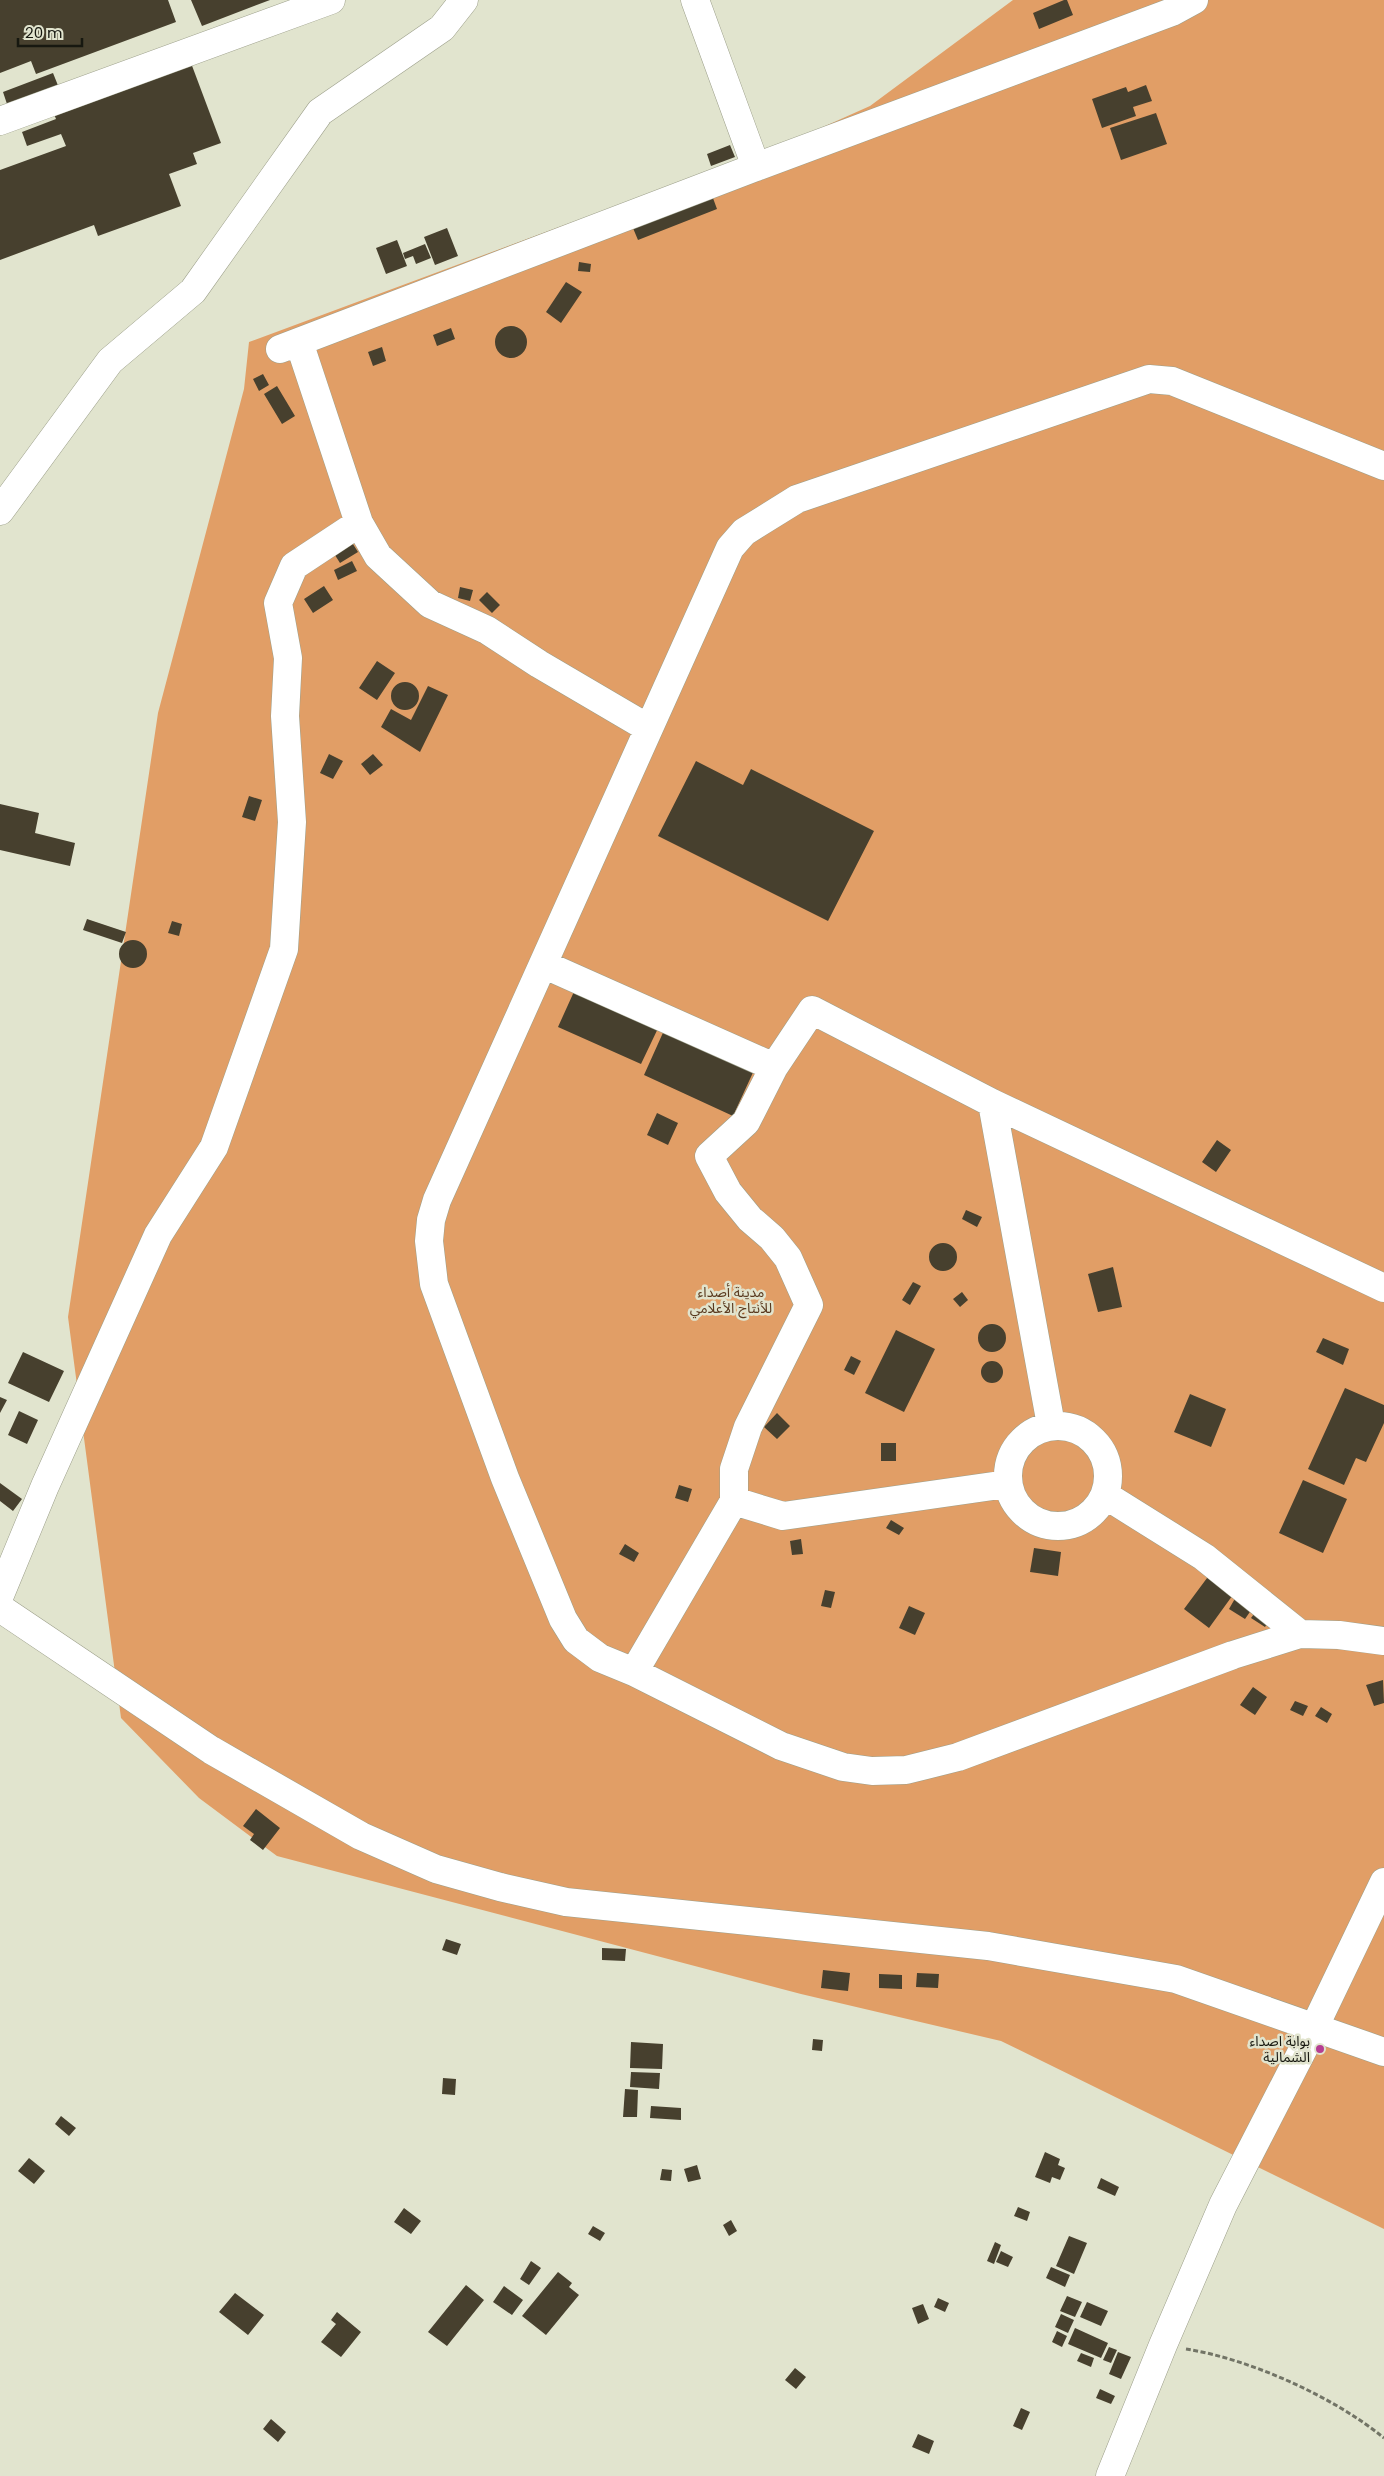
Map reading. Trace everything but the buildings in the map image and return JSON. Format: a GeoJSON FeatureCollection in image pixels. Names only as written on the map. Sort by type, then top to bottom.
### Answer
{"type":"FeatureCollection","features":[{"type":"Feature","properties":{"kind":"street"},"geometry":{"type":"LineString","coordinates":[[0,121],[331,0]]}},
{"type":"Feature","properties":{"kind":"street"},"geometry":{"type":"LineString","coordinates":[[0,511],[110,361],[193,291],[320,112],[442,28],[464,0]]}},
{"type":"Feature","properties":{"kind":"street"},"geometry":{"type":"LineString","coordinates":[[695,0],[756,167]]}},
{"type":"Feature","properties":{"kind":"street"},"geometry":{"type":"LineString","coordinates":[[648,728],[538,664],[487,630],[430,604],[378,556],[359,523],[290,346],[756,167],[1172,12],[1194,0]]}},
{"type":"Feature","properties":{"kind":"street"},"geometry":{"type":"LineString","coordinates":[[1384,466],[1172,381],[1149,379],[797,499],[744,532],[730,548],[437,1200],[431,1220],[430,1260],[434,1284],[506,1478],[563,1620],[576,1640],[600,1658],[634,1672],[781,1746],[843,1767],[872,1771],[906,1770],[958,1757],[1224,1658],[1300,1634],[1339,1635],[1384,1641]]}},
{"type":"Feature","properties":{"kind":"street"},"geometry":{"type":"LineString","coordinates":[[0,1595],[45,1486],[158,1235],[214,1147],[284,949],[292,822],[285,716],[288,658],[278,603],[294,566],[359,523]]}},
{"type":"Feature","properties":{"kind":"street"},"geometry":{"type":"LineString","coordinates":[[544,965],[774,1067]]}},
{"type":"Feature","properties":{"kind":"street"},"geometry":{"type":"LineString","coordinates":[[634,1672],[734,1500],[734,1469],[748,1427],[809,1305],[788,1258],[772,1238],[750,1219],[728,1192],[709,1156],[746,1122],[774,1067],[812,1010],[992,1103],[1384,1288]]}},
{"type":"Feature","properties":{"kind":"street"},"geometry":{"type":"LineString","coordinates":[[992,1103],[1051,1425]]}},
{"type":"Feature","properties":{"kind":"street"},"geometry":{"type":"LineString","coordinates":[[1051,1425],[1069,1426],[1085,1433],[1098,1445],[1106,1460],[1109,1478],[1105,1495],[1096,1509],[1084,1520],[1068,1525],[1052,1526],[1036,1522],[1022,1512],[1013,1499],[1007,1484],[1007,1468],[1013,1452],[1022,1439],[1036,1430],[1051,1425]]}},
{"type":"Feature","properties":{"kind":"street"},"geometry":{"type":"LineString","coordinates":[[734,1500],[783,1516],[1007,1484]]}},
{"type":"Feature","properties":{"kind":"street"},"geometry":{"type":"LineString","coordinates":[[1105,1495],[1204,1557],[1300,1634]]}},
{"type":"Feature","properties":{"kind":"street"},"geometry":{"type":"LineString","coordinates":[[0,1608],[211,1750],[361,1836],[436,1869],[500,1887],[566,1902],[988,1946],[1176,1979],[1384,2052]]}},
{"type":"Feature","properties":{"kind":"street"},"geometry":{"type":"LineString","coordinates":[[1110,2476],[1162,2345],[1223,2205],[1314,2028],[1384,1882]]}},
{"type":"Feature","properties":{"kind":"path"},"geometry":{"type":"LineString","coordinates":[[1162,2345],[1218,2354],[1299,2386],[1364,2422],[1384,2438]]}},
{"type":"Feature","properties":{"kind":"green space","name":"مدينة أصداء للأنتاج الأعلامي"},"geometry":{"type":"Polygon","coordinates":[[[1013,0],[1384,0],[1384,2229],[1001,2041],[801,1994],[277,1856],[199,1798],[121,1718],[68,1317],[158,713],[244,389],[249,342],[651,193],[727,170],[870,106],[1013,0]]]}},
{"type":"Feature","properties":{"kind":"place","name":"بوابة اصداء الشمالية"},"geometry":{"type":"Point","coordinates":[1320,2049]}}]}
